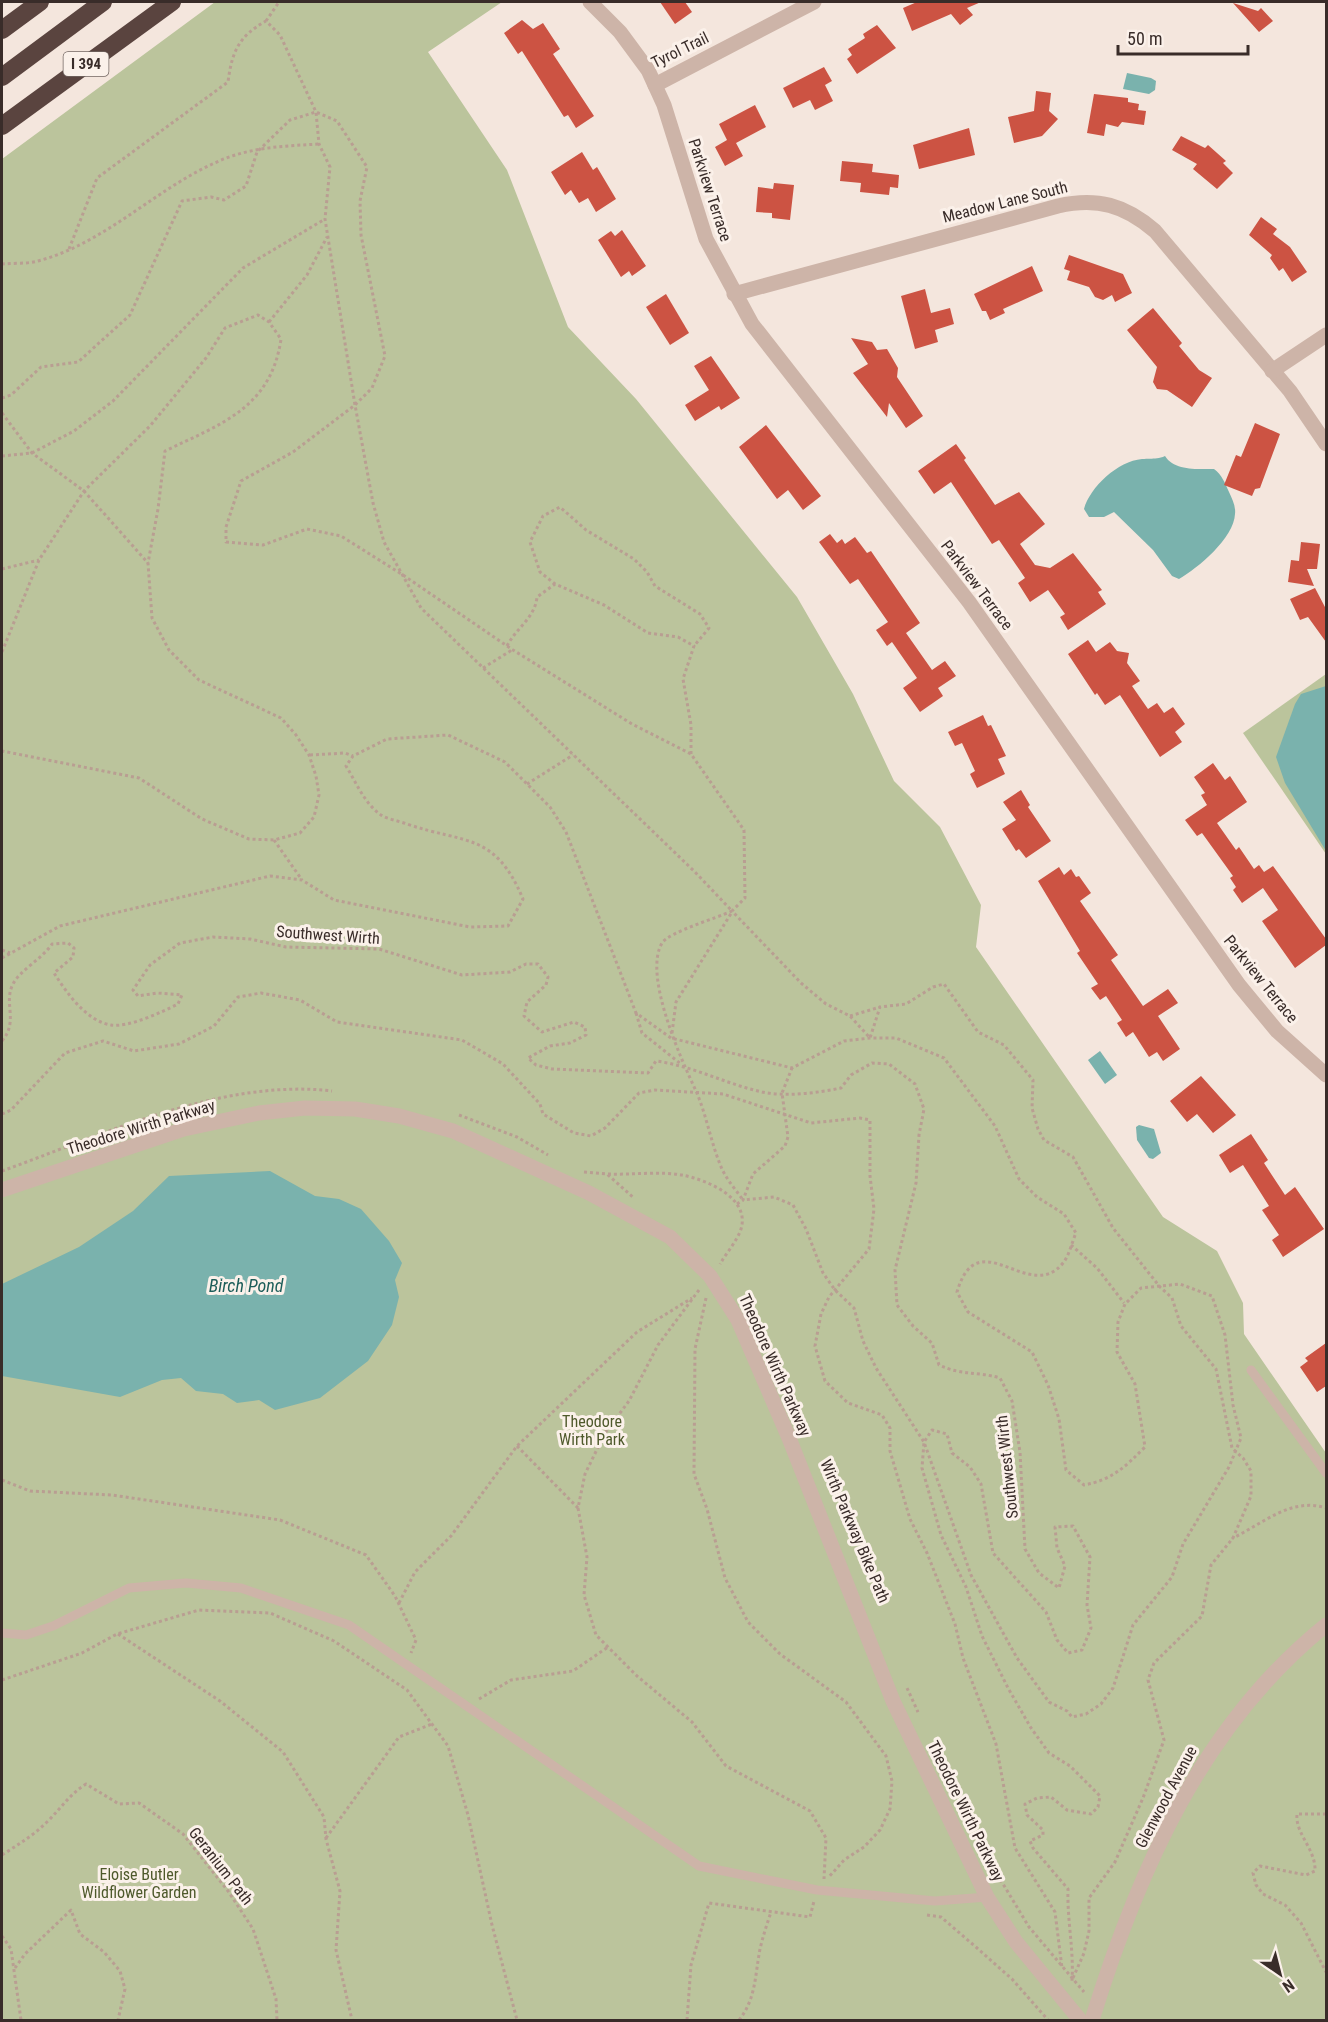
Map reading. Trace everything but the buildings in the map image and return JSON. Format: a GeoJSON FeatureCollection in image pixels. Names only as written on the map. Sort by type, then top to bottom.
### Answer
{"type":"FeatureCollection","features":[{"type":"Feature","properties":{"kind":"highway"},"geometry":{"type":"LineString","coordinates":[[2,30],[40,2]]}},
{"type":"Feature","properties":{"kind":"highway"},"geometry":{"type":"LineString","coordinates":[[2,76],[103,2]]}},
{"type":"Feature","properties":{"kind":"highway","name":"I 394"},"geometry":{"type":"LineString","coordinates":[[2,126],[172,2]]}},
{"type":"Feature","properties":{"kind":"street","name":"Tyrol Trail"},"geometry":{"type":"LineString","coordinates":[[590,2],[638,54],[655,85],[814,2]]}},
{"type":"Feature","properties":{"kind":"street","name":"Parkview Terrace"},"geometry":{"type":"LineString","coordinates":[[655,85],[706,239],[734,294],[778,360],[975,610],[1239,985],[1277,1031],[1326,1075]]}},
{"type":"Feature","properties":{"kind":"street","name":"Meadow Lane South"},"geometry":{"type":"LineString","coordinates":[[734,294],[1058,206],[1095,201],[1111,204],[1131,213],[1155,231],[1306,412],[1326,444]]}},
{"type":"Feature","properties":{"kind":"street"},"geometry":{"type":"LineString","coordinates":[[1272,371],[1326,335]]}},
{"type":"Feature","properties":{"kind":"street","name":"Theodore Wirth Parkway"},"geometry":{"type":"LineString","coordinates":[[2,1190],[184,1129],[259,1113],[305,1108],[355,1109],[399,1116],[453,1131],[589,1193],[670,1237],[710,1276],[738,1320],[789,1438],[893,1701],[987,1897],[1016,1942],[1080,2020]]}},
{"type":"Feature","properties":{"kind":"street","name":"Glenwood Avenue"},"geometry":{"type":"LineString","coordinates":[[1092,2020],[1149,1868],[1192,1781],[1234,1717],[1255,1691],[1326,1625]]}},
{"type":"Feature","properties":{"kind":"lane"},"geometry":{"type":"LineString","coordinates":[[1251,1370],[1326,1473]]}},
{"type":"Feature","properties":{"kind":"lane"},"geometry":{"type":"LineString","coordinates":[[2,1633],[26,1635],[53,1626],[129,1588],[186,1583],[241,1588],[349,1625],[699,1866],[817,1890],[935,1901],[987,1897]]}},
{"type":"Feature","properties":{"kind":"path"},"geometry":{"type":"LineString","coordinates":[[69,249],[97,178],[228,82],[230,65],[245,33],[266,21],[279,2]]}},
{"type":"Feature","properties":{"kind":"path"},"geometry":{"type":"LineString","coordinates":[[266,21],[280,35],[316,112],[319,144],[330,167],[325,219],[327,236],[373,503],[384,542],[421,608],[695,872],[801,983],[826,1004],[850,1016],[870,1038]]}},
{"type":"Feature","properties":{"kind":"path"},"geometry":{"type":"LineString","coordinates":[[2,398],[10,395],[41,367],[78,362],[130,315],[182,201],[211,197],[224,200],[246,186],[257,152],[290,120],[316,112],[337,121],[367,167],[360,201],[361,235],[385,356],[372,388],[355,405],[293,452],[241,481],[226,527],[226,542],[263,545],[307,529],[341,536],[404,575],[513,650],[632,724],[691,754],[744,830],[745,898],[732,911],[676,1002],[671,1038]]}},
{"type":"Feature","properties":{"kind":"path"},"geometry":{"type":"LineString","coordinates":[[2,264],[37,262],[69,249],[128,218],[219,161],[262,147],[319,144]]}},
{"type":"Feature","properties":{"kind":"path"},"geometry":{"type":"LineString","coordinates":[[2,456],[32,453],[74,431],[113,400],[243,268],[325,219]]}},
{"type":"Feature","properties":{"kind":"path"},"geometry":{"type":"LineString","coordinates":[[269,322],[307,275],[327,236]]}},
{"type":"Feature","properties":{"kind":"path"},"geometry":{"type":"LineString","coordinates":[[2,652],[39,560],[84,491],[150,426],[206,358],[225,328],[258,315],[269,322],[281,339],[278,363],[262,392],[227,421],[165,451],[148,563],[152,618],[169,650],[199,680],[281,718],[309,755],[319,795],[314,818],[300,833],[274,840],[249,839],[202,819],[139,778],[2,751]]}},
{"type":"Feature","properties":{"kind":"path"},"geometry":{"type":"LineString","coordinates":[[2,413],[32,453],[84,491],[148,563]]}},
{"type":"Feature","properties":{"kind":"path"},"geometry":{"type":"LineString","coordinates":[[691,754],[691,735],[683,679],[694,646],[709,628],[700,614],[655,586],[647,572],[634,559],[586,530],[560,507],[543,516],[530,542],[540,572],[555,584],[604,605],[648,633],[678,637],[694,646]]}},
{"type":"Feature","properties":{"kind":"path"},"geometry":{"type":"LineString","coordinates":[[2,569],[39,560]]}},
{"type":"Feature","properties":{"kind":"path"},"geometry":{"type":"LineString","coordinates":[[507,646],[518,629],[536,610],[537,597],[555,584]]}},
{"type":"Feature","properties":{"kind":"path"},"geometry":{"type":"LineString","coordinates":[[483,668],[513,650]]}},
{"type":"Feature","properties":{"kind":"path"},"geometry":{"type":"LineString","coordinates":[[274,840],[302,880],[334,900],[470,927],[508,926],[523,899],[512,873],[490,850],[462,837],[423,830],[381,815],[360,791],[346,766],[353,756],[387,739],[448,735],[505,762],[550,807],[566,832],[636,1012],[642,1033],[682,1065]]}},
{"type":"Feature","properties":{"kind":"path"},"geometry":{"type":"LineString","coordinates":[[309,755],[345,753],[353,756]]}},
{"type":"Feature","properties":{"kind":"path"},"geometry":{"type":"LineString","coordinates":[[527,784],[573,754]]}},
{"type":"Feature","properties":{"kind":"path"},"geometry":{"type":"LineString","coordinates":[[2,958],[60,926],[270,876],[302,880]]}},
{"type":"Feature","properties":{"kind":"path"},"geometry":{"type":"LineString","coordinates":[[732,911],[699,926],[672,933],[663,941],[655,959],[671,1038],[696,1090],[723,1170],[742,1200]]}},
{"type":"Feature","properties":{"kind":"path","name":"Southwest Wirth"},"geometry":{"type":"LineString","coordinates":[[2,1041],[10,1027],[12,1010],[9,997],[13,982],[52,944],[68,943],[74,948],[73,957],[54,973],[65,990],[89,1015],[112,1025],[142,1019],[178,1004],[182,995],[157,993],[138,996],[134,990],[139,978],[150,965],[180,943],[222,938],[250,939],[286,947],[380,949],[462,975],[510,972],[526,964],[538,964],[548,977],[546,985],[527,1002],[524,1016],[542,1032],[574,1022],[585,1027],[586,1035],[570,1043],[550,1046],[528,1058],[536,1065],[552,1069],[648,1072],[656,1061],[682,1065],[763,1092],[814,1093],[841,1088],[851,1075],[872,1063],[889,1064],[915,1084],[924,1109],[919,1135],[916,1183],[895,1270],[897,1305],[912,1326],[932,1343],[939,1365],[959,1374],[980,1372],[1000,1378],[1008,1390],[1020,1452],[1025,1549],[1039,1573],[1059,1588],[1065,1566],[1057,1548],[1054,1527],[1073,1526],[1090,1557],[1088,1605],[1090,1628],[1082,1650],[1068,1653],[1057,1640],[1046,1612],[993,1553],[981,1484],[970,1467],[952,1453],[947,1434],[932,1430],[924,1442]]}},
{"type":"Feature","properties":{"kind":"path"},"geometry":{"type":"LineString","coordinates":[[2,950],[10,953]]}},
{"type":"Feature","properties":{"kind":"path"},"geometry":{"type":"LineString","coordinates":[[850,1016],[880,1007],[906,1004],[933,987],[945,984],[978,1032],[1004,1045],[1033,1080],[1032,1108],[1044,1140],[1073,1157],[1113,1228],[1160,1287],[1172,1298],[1181,1326],[1216,1369],[1231,1432],[1232,1448],[1243,1458],[1251,1471],[1251,1496],[1233,1538],[1211,1565],[1202,1616],[1154,1663],[1148,1680],[1164,1740],[1143,1798],[1115,1862],[1089,1898],[1089,1930],[1084,1953],[1072,1981]]}},
{"type":"Feature","properties":{"kind":"path"},"geometry":{"type":"LineString","coordinates":[[2,1114],[11,1110],[65,1053],[103,1041],[134,1052],[179,1044],[214,1026],[238,997],[261,993],[300,1000],[337,1022],[462,1040],[503,1064],[540,1104],[543,1114],[574,1133],[591,1136],[605,1128],[639,1093],[655,1090],[696,1090],[723,1094],[785,1116],[811,1122],[860,1118],[870,1120],[870,1176],[874,1209],[869,1249],[849,1276],[835,1290],[821,1314],[815,1346],[825,1381],[848,1403],[882,1415],[890,1428],[890,1451],[910,1519],[927,1553],[956,1624],[963,1658],[996,1744],[1015,1848],[1055,1912],[1062,1968]]}},
{"type":"Feature","properties":{"kind":"path"},"geometry":{"type":"LineString","coordinates":[[870,1038],[880,1007]]}},
{"type":"Feature","properties":{"kind":"path"},"geometry":{"type":"LineString","coordinates":[[636,1012],[671,1038],[792,1068]]}},
{"type":"Feature","properties":{"kind":"path"},"geometry":{"type":"LineString","coordinates":[[737,1204],[742,1200],[753,1174],[785,1146],[788,1137],[782,1093],[792,1068],[844,1041],[870,1038],[896,1038],[944,1058],[995,1126],[1019,1179],[1037,1197],[1064,1214],[1076,1233],[1063,1263],[1036,1276],[1020,1273],[992,1260],[971,1265],[962,1276],[957,1292],[969,1312],[1032,1352],[1048,1385],[1059,1419],[1066,1470],[1084,1485],[1101,1482],[1119,1473],[1144,1447],[1135,1384],[1117,1352],[1118,1322],[1125,1304],[1141,1288],[1180,1284],[1212,1296],[1225,1335],[1233,1405],[1241,1438],[1201,1518],[1183,1544],[1172,1577],[1133,1625],[1113,1688],[1094,1709],[1086,1714],[1072,1717],[1049,1702],[1017,1658],[971,1575],[924,1442],[876,1368],[863,1341],[854,1308],[835,1290],[823,1273],[806,1229],[793,1204],[774,1197],[742,1200]]}},
{"type":"Feature","properties":{"kind":"path"},"geometry":{"type":"LineString","coordinates":[[2,1171],[139,1122],[231,1095],[272,1089],[335,1091]]}},
{"type":"Feature","properties":{"kind":"path"},"geometry":{"type":"LineString","coordinates":[[456,1114],[517,1137],[554,1158]]}},
{"type":"Feature","properties":{"kind":"path"},"geometry":{"type":"LineString","coordinates":[[583,1172],[682,1175],[721,1188],[737,1204],[742,1219],[740,1232],[721,1263],[710,1276],[658,1345],[629,1401],[606,1433],[585,1474],[578,1508],[587,1557],[584,1595],[596,1635],[637,1676],[692,1722],[726,1766],[810,1811],[826,1838],[824,1883],[844,1860],[864,1847],[880,1830],[890,1809],[891,1781],[886,1756],[846,1701],[780,1654],[748,1622],[725,1578],[707,1509],[694,1474],[695,1349],[710,1276]]}},
{"type":"Feature","properties":{"kind":"path"},"geometry":{"type":"LineString","coordinates":[[607,1174],[636,1200]]}},
{"type":"Feature","properties":{"kind":"path"},"geometry":{"type":"LineString","coordinates":[[1071,1245],[1097,1268],[1125,1304]]}},
{"type":"Feature","properties":{"kind":"path"},"geometry":{"type":"LineString","coordinates":[[715,1258],[727,1273]]}},
{"type":"Feature","properties":{"kind":"path"},"geometry":{"type":"LineString","coordinates":[[399,1603],[415,1572],[451,1536],[517,1446],[637,1332],[694,1297]]}},
{"type":"Feature","properties":{"kind":"path"},"geometry":{"type":"LineString","coordinates":[[924,1442],[922,1468],[941,1535],[966,1587],[982,1636],[1008,1688],[1049,1754],[1070,1766],[1100,1796],[1098,1807],[1091,1814],[1067,1810],[1051,1797],[1037,1798],[1025,1804],[1027,1815],[1043,1830],[1043,1835],[1030,1841],[1033,1848],[1068,1889],[1067,1915],[1074,1951],[1072,1981]]}},
{"type":"Feature","properties":{"kind":"path"},"geometry":{"type":"LineString","coordinates":[[517,1446],[578,1508]]}},
{"type":"Feature","properties":{"kind":"path"},"geometry":{"type":"LineString","coordinates":[[2,1480],[30,1491],[112,1495],[280,1520],[366,1555],[399,1603],[416,1640],[407,1663],[407,1690]]}},
{"type":"Feature","properties":{"kind":"path"},"geometry":{"type":"LineString","coordinates":[[1233,1538],[1291,1506],[1312,1503],[1326,1508]]}},
{"type":"Feature","properties":{"kind":"path"},"geometry":{"type":"LineString","coordinates":[[2,1680],[82,1653],[117,1634],[199,1610],[270,1613],[334,1641],[407,1690],[448,1746],[468,1815],[492,1925],[517,2020]]}},
{"type":"Feature","properties":{"kind":"path"},"geometry":{"type":"LineString","coordinates":[[117,1634],[220,1701],[283,1752],[324,1817],[326,1839],[340,1891],[336,1950],[352,2020]]}},
{"type":"Feature","properties":{"kind":"path"},"geometry":{"type":"LineString","coordinates":[[468,1705],[511,1680],[573,1671],[608,1647]]}},
{"type":"Feature","properties":{"kind":"path"},"geometry":{"type":"LineString","coordinates":[[906,1687],[921,1719]]}},
{"type":"Feature","properties":{"kind":"path"},"geometry":{"type":"LineString","coordinates":[[326,1839],[399,1737],[432,1724]]}},
{"type":"Feature","properties":{"kind":"path","name":"Geranium Path"},"geometry":{"type":"LineString","coordinates":[[2,1855],[30,1838],[50,1820],[71,1793],[86,1784],[119,1804],[139,1803],[183,1834],[228,1891],[253,1929],[276,2000],[277,2020]]}},
{"type":"Feature","properties":{"kind":"path"},"geometry":{"type":"LineString","coordinates":[[1326,1815],[1297,1814],[1296,1823],[1316,1862],[1315,1870],[1306,1875],[1260,1866],[1254,1874],[1256,1885],[1263,1894],[1285,1905],[1301,1923],[1326,1972]]}},
{"type":"Feature","properties":{"kind":"path"},"geometry":{"type":"LineString","coordinates":[[988,1858],[1029,1927],[1072,1981]]}},
{"type":"Feature","properties":{"kind":"path"},"geometry":{"type":"LineString","coordinates":[[687,2020],[691,1965],[709,1903],[810,1917],[813,1902],[825,1904]]}},
{"type":"Feature","properties":{"kind":"path"},"geometry":{"type":"LineString","coordinates":[[15,1968],[25,1954],[71,1910],[80,1934],[104,1952],[120,1971],[125,1989],[118,2020]]}},
{"type":"Feature","properties":{"kind":"path"},"geometry":{"type":"LineString","coordinates":[[739,2020],[748,2009],[756,1984],[760,1948],[771,1912]]}},
{"type":"Feature","properties":{"kind":"path"},"geometry":{"type":"LineString","coordinates":[[915,1914],[940,1917],[1012,1979],[1048,2020]]}},
{"type":"Feature","properties":{"kind":"path"},"geometry":{"type":"LineString","coordinates":[[2,1936],[11,1949],[21,2020]]}},
{"type":"Feature","properties":{"kind":"green space","name":"Theodore Wirth Park"},"geometry":{"type":"Polygon","coordinates":[[[215,2],[502,2],[428,52],[507,170],[568,327],[636,399],[797,597],[853,694],[894,781],[940,827],[981,905],[976,947],[1163,1217],[1217,1251],[1243,1303],[1244,1334],[1326,1453],[1326,2020],[2,2020],[2,159],[215,2]]]}},
{"type":"Feature","properties":{"kind":"green space"},"geometry":{"type":"Polygon","coordinates":[[[1326,674],[1326,854],[1243,733],[1326,674]]]}},
{"type":"Feature","properties":{"kind":"water"},"geometry":{"type":"Polygon","coordinates":[[[1127,73],[1156,81],[1155,90],[1149,94],[1123,89],[1127,73]]]}},
{"type":"Feature","properties":{"kind":"water"},"geometry":{"type":"Polygon","coordinates":[[[1165,456],[1180,467],[1214,469],[1225,482],[1235,508],[1233,523],[1222,542],[1196,568],[1179,579],[1172,576],[1153,550],[1114,512],[1104,517],[1089,517],[1084,509],[1092,492],[1106,476],[1115,470],[1133,461],[1165,456]]]}},
{"type":"Feature","properties":{"kind":"water"},"geometry":{"type":"Polygon","coordinates":[[[1326,686],[1326,851],[1285,783],[1276,757],[1295,704],[1301,694],[1326,686]]]}},
{"type":"Feature","properties":{"kind":"water"},"geometry":{"type":"Polygon","coordinates":[[[1100,1051],[1117,1075],[1105,1084],[1088,1060],[1100,1051]]]}},
{"type":"Feature","properties":{"kind":"water"},"geometry":{"type":"Polygon","coordinates":[[[1139,1125],[1154,1129],[1161,1153],[1153,1159],[1149,1158],[1137,1140],[1136,1127],[1139,1125]]]}},
{"type":"Feature","properties":{"kind":"water","name":"Birch Pond"},"geometry":{"type":"Polygon","coordinates":[[[270,1171],[315,1196],[339,1199],[361,1209],[389,1241],[402,1263],[395,1280],[399,1297],[392,1325],[368,1361],[320,1398],[275,1410],[259,1400],[237,1403],[223,1394],[196,1391],[181,1378],[162,1380],[120,1397],[2,1376],[2,1284],[79,1247],[133,1211],[169,1176],[270,1171]]]}},
{"type":"Feature","properties":{"kind":"park label","name":"Eloise Butler Wildflower Garden"},"geometry":{"type":"Point","coordinates":[139,1883]}}]}
